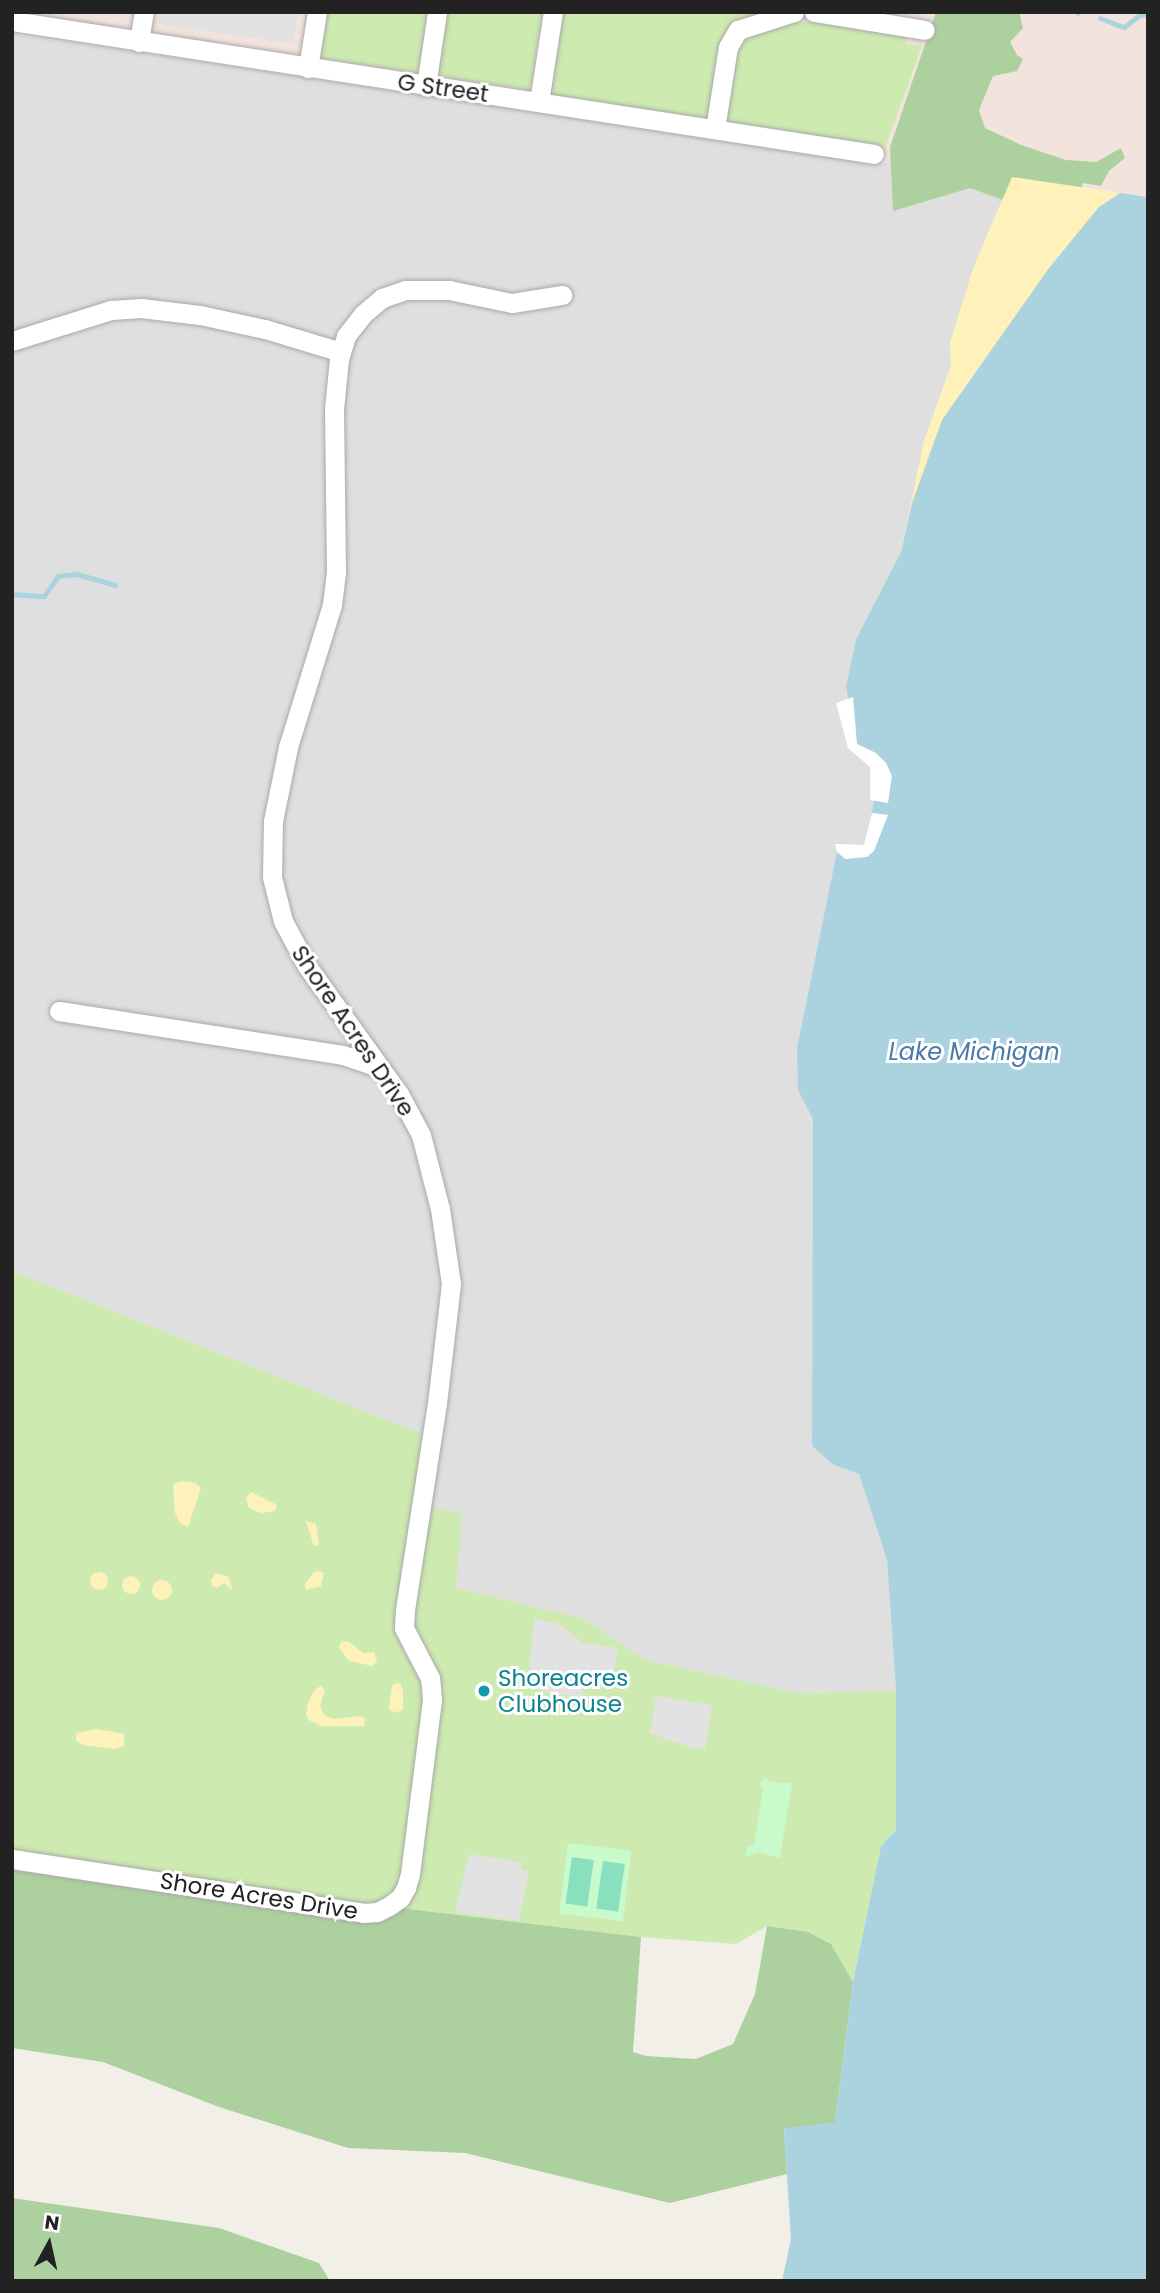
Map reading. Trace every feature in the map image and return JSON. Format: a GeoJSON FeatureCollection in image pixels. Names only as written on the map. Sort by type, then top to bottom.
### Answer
{"type":"FeatureCollection","features":[{"type":"Feature","properties":{"kind":"street"},"geometry":{"type":"LineString","coordinates":[[139,42],[144,12]]}},
{"type":"Feature","properties":{"kind":"street"},"geometry":{"type":"LineString","coordinates":[[308,68],[317,12]]}},
{"type":"Feature","properties":{"kind":"street"},"geometry":{"type":"LineString","coordinates":[[426,86],[437,12]]}},
{"type":"Feature","properties":{"kind":"street"},"geometry":{"type":"LineString","coordinates":[[539,102],[553,12]]}},
{"type":"Feature","properties":{"kind":"street"},"geometry":{"type":"LineString","coordinates":[[715,129],[728,47],[738,30],[794,12]]}},
{"type":"Feature","properties":{"kind":"street"},"geometry":{"type":"LineString","coordinates":[[814,12],[925,30]]}},
{"type":"Feature","properties":{"kind":"street","name":"G Street"},"geometry":{"type":"LineString","coordinates":[[12,21],[874,154]]}},
{"type":"Feature","properties":{"kind":"street","name":"Shore Acres Drive"},"geometry":{"type":"LineString","coordinates":[[12,1858],[363,1913],[377,1912],[400,1898],[410,1874],[432,1699],[430,1678],[404,1628],[405,1610],[437,1403],[451,1284],[439,1209],[421,1135],[381,1068],[293,942],[276,902],[271,850],[280,781],[332,605],[336,571],[334,409],[341,352],[346,336],[363,314],[382,298],[405,290],[449,290],[512,303],[562,295]]}},
{"type":"Feature","properties":{"kind":"street"},"geometry":{"type":"LineString","coordinates":[[12,341],[111,310],[141,308],[200,315],[265,329],[341,352]]}},
{"type":"Feature","properties":{"kind":"street"},"geometry":{"type":"LineString","coordinates":[[59,1011],[343,1055],[381,1068]]}},
{"type":"Feature","properties":{"kind":"shaded area"},"geometry":{"type":"Polygon","coordinates":[[[12,12],[1148,12],[1148,197],[888,163],[12,34],[12,12]]]}},
{"type":"Feature","properties":{"kind":"shaded area"},"geometry":{"type":"Polygon","coordinates":[[[159,12],[298,12],[294,44],[158,24],[159,12]]]}},
{"type":"Feature","properties":{"kind":"shaded area"},"geometry":{"type":"Polygon","coordinates":[[[12,34],[1012,177],[974,266],[950,343],[951,365],[924,441],[901,552],[856,639],[846,686],[876,753],[881,814],[798,1090],[813,1118],[834,1465],[859,1474],[887,1560],[896,1691],[798,1693],[646,1660],[582,1618],[455,1588],[462,1514],[412,1506],[423,1435],[12,1271],[12,34]]]}},
{"type":"Feature","properties":{"kind":"shaded area"},"geometry":{"type":"Polygon","coordinates":[[[534,1618],[560,1624],[582,1643],[618,1648],[611,1687],[584,1687],[582,1698],[527,1688],[534,1618]]]}},
{"type":"Feature","properties":{"kind":"shaded area"},"geometry":{"type":"Polygon","coordinates":[[[656,1696],[712,1705],[705,1749],[689,1747],[650,1733],[656,1696]]]}},
{"type":"Feature","properties":{"kind":"shaded area"},"geometry":{"type":"Polygon","coordinates":[[[469,1854],[522,1862],[521,1870],[529,1871],[519,1921],[455,1912],[469,1854]]]}},
{"type":"Feature","properties":{"kind":"green space"},"geometry":{"type":"Polygon","coordinates":[[[325,12],[428,12],[419,73],[318,58],[325,12]]]}},
{"type":"Feature","properties":{"kind":"green space"},"geometry":{"type":"Polygon","coordinates":[[[443,12],[542,12],[530,90],[433,75],[443,12]]]}},
{"type":"Feature","properties":{"kind":"green space"},"geometry":{"type":"Polygon","coordinates":[[[557,12],[766,12],[737,22],[721,39],[709,122],[545,97],[557,12]]]}},
{"type":"Feature","properties":{"kind":"green space"},"geometry":{"type":"Polygon","coordinates":[[[936,12],[1019,12],[1023,28],[1010,42],[1017,55],[1023,59],[1017,71],[993,76],[979,110],[985,128],[1021,145],[1066,160],[1096,162],[1121,148],[1125,158],[1109,171],[1101,186],[1083,183],[1071,225],[970,188],[893,211],[890,147],[936,12]]]}},
{"type":"Feature","properties":{"kind":"green space"},"geometry":{"type":"Polygon","coordinates":[[[813,22],[907,36],[905,44],[922,46],[885,148],[721,123],[732,47],[743,34],[777,23],[813,22]]]}},
{"type":"Feature","properties":{"kind":"green space"},"geometry":{"type":"Polygon","coordinates":[[[12,1271],[424,1435],[412,1506],[462,1513],[456,1588],[582,1618],[646,1660],[798,1693],[896,1691],[896,1830],[881,1846],[853,1982],[831,1944],[808,1932],[767,1926],[736,1944],[641,1937],[367,1904],[12,1850],[12,1271]]]}},
{"type":"Feature","properties":{"kind":"green space"},"geometry":{"type":"Polygon","coordinates":[[[765,1778],[770,1782],[792,1783],[780,1858],[759,1852],[745,1857],[748,1846],[754,1845],[763,1788],[759,1783],[765,1778]]]}},
{"type":"Feature","properties":{"kind":"green space"},"geometry":{"type":"Polygon","coordinates":[[[568,1843],[632,1851],[623,1921],[559,1913],[568,1843]]]}},
{"type":"Feature","properties":{"kind":"green space"},"geometry":{"type":"Polygon","coordinates":[[[12,1850],[367,1904],[641,1937],[633,2052],[646,2056],[696,2059],[733,2044],[755,1994],[767,1926],[808,1932],[831,1944],[853,1982],[835,2123],[784,2129],[787,2174],[670,2203],[465,2153],[348,2148],[219,2107],[103,2062],[12,2048],[12,1850]]]}},
{"type":"Feature","properties":{"kind":"green space"},"geometry":{"type":"Polygon","coordinates":[[[572,1857],[594,1860],[587,1907],[565,1904],[572,1857]]]}},
{"type":"Feature","properties":{"kind":"green space"},"geometry":{"type":"Polygon","coordinates":[[[603,1861],[625,1864],[618,1912],[596,1909],[603,1861]]]}},
{"type":"Feature","properties":{"kind":"green space"},"geometry":{"type":"Polygon","coordinates":[[[12,2198],[219,2228],[319,2263],[330,2281],[12,2281],[12,2198]]]}},
{"type":"Feature","properties":{"kind":"sand"},"geometry":{"type":"Polygon","coordinates":[[[1012,177],[1148,197],[1148,210],[846,686],[856,639],[901,552],[924,441],[951,366],[950,343],[974,266],[1012,177]]]}},
{"type":"Feature","properties":{"kind":"sand"},"geometry":{"type":"Polygon","coordinates":[[[181,1481],[195,1483],[201,1488],[188,1527],[180,1523],[175,1513],[173,1487],[181,1481]]]}},
{"type":"Feature","properties":{"kind":"sand"},"geometry":{"type":"Polygon","coordinates":[[[251,1492],[277,1505],[275,1511],[261,1513],[249,1508],[246,1498],[251,1492]]]}},
{"type":"Feature","properties":{"kind":"sand"},"geometry":{"type":"Polygon","coordinates":[[[306,1521],[316,1524],[319,1545],[314,1546],[306,1521]]]}},
{"type":"Feature","properties":{"kind":"sand"},"geometry":{"type":"Polygon","coordinates":[[[99,1572],[105,1575],[108,1581],[105,1587],[99,1590],[93,1587],[90,1581],[93,1575],[99,1572]]]}},
{"type":"Feature","properties":{"kind":"sand"},"geometry":{"type":"Polygon","coordinates":[[[314,1572],[324,1573],[321,1586],[306,1590],[305,1584],[314,1572]]]}},
{"type":"Feature","properties":{"kind":"sand"},"geometry":{"type":"Polygon","coordinates":[[[216,1573],[229,1577],[232,1590],[224,1583],[217,1588],[212,1586],[211,1580],[216,1573]]]}},
{"type":"Feature","properties":{"kind":"sand"},"geometry":{"type":"Polygon","coordinates":[[[131,1576],[137,1579],[140,1585],[137,1591],[131,1594],[125,1591],[122,1585],[125,1579],[131,1576]]]}},
{"type":"Feature","properties":{"kind":"sand"},"geometry":{"type":"Polygon","coordinates":[[[162,1580],[169,1583],[172,1590],[169,1597],[162,1600],[155,1597],[152,1590],[155,1583],[162,1580]]]}},
{"type":"Feature","properties":{"kind":"sand"},"geometry":{"type":"Polygon","coordinates":[[[342,1641],[349,1642],[363,1653],[374,1652],[377,1660],[373,1666],[349,1661],[339,1647],[342,1641]]]}},
{"type":"Feature","properties":{"kind":"sand"},"geometry":{"type":"Polygon","coordinates":[[[400,1683],[403,1691],[403,1708],[398,1713],[390,1710],[389,1706],[392,1686],[400,1683]]]}},
{"type":"Feature","properties":{"kind":"sand"},"geometry":{"type":"Polygon","coordinates":[[[321,1686],[325,1690],[320,1706],[324,1715],[334,1719],[360,1716],[365,1718],[364,1726],[321,1726],[309,1720],[306,1715],[308,1702],[315,1689],[321,1686]]]}},
{"type":"Feature","properties":{"kind":"sand"},"geometry":{"type":"Polygon","coordinates":[[[97,1729],[124,1734],[124,1746],[115,1749],[83,1745],[76,1741],[76,1733],[97,1729]]]}},
{"type":"Feature","properties":{"kind":"water","name":"Lake Michigan"},"geometry":{"type":"Polygon","coordinates":[[[1120,193],[1148,197],[1148,2281],[782,2281],[791,2239],[784,2128],[835,2123],[853,1982],[881,1846],[896,1830],[896,1691],[887,1560],[859,1474],[834,1465],[812,1446],[813,1119],[798,1090],[797,1048],[837,852],[866,855],[880,814],[872,813],[874,800],[882,801],[882,770],[856,745],[846,686],[856,639],[901,552],[912,503],[942,420],[1049,268],[1099,207],[1120,193]]]}},
{"type":"Feature","properties":{"kind":"pier"},"geometry":{"type":"Polygon","coordinates":[[[853,697],[857,744],[876,753],[886,763],[892,776],[888,803],[870,800],[870,767],[848,748],[836,703],[853,697]]]}},
{"type":"Feature","properties":{"kind":"pier"},"geometry":{"type":"Polygon","coordinates":[[[872,813],[888,815],[874,851],[867,857],[845,859],[837,852],[835,844],[864,845],[872,813]]]}},
{"type":"Feature","properties":{"kind":"waterway"},"geometry":{"type":"LineString","coordinates":[[1100,18],[1124,27],[1140,15],[1148,14]]}},
{"type":"Feature","properties":{"kind":"waterway"},"geometry":{"type":"LineString","coordinates":[[12,594],[44,596],[58,576],[77,574],[115,585]]}},
{"type":"Feature","properties":{"kind":"place","name":"Shoreacres Clubhouse"},"geometry":{"type":"Point","coordinates":[484,1691]}}]}
